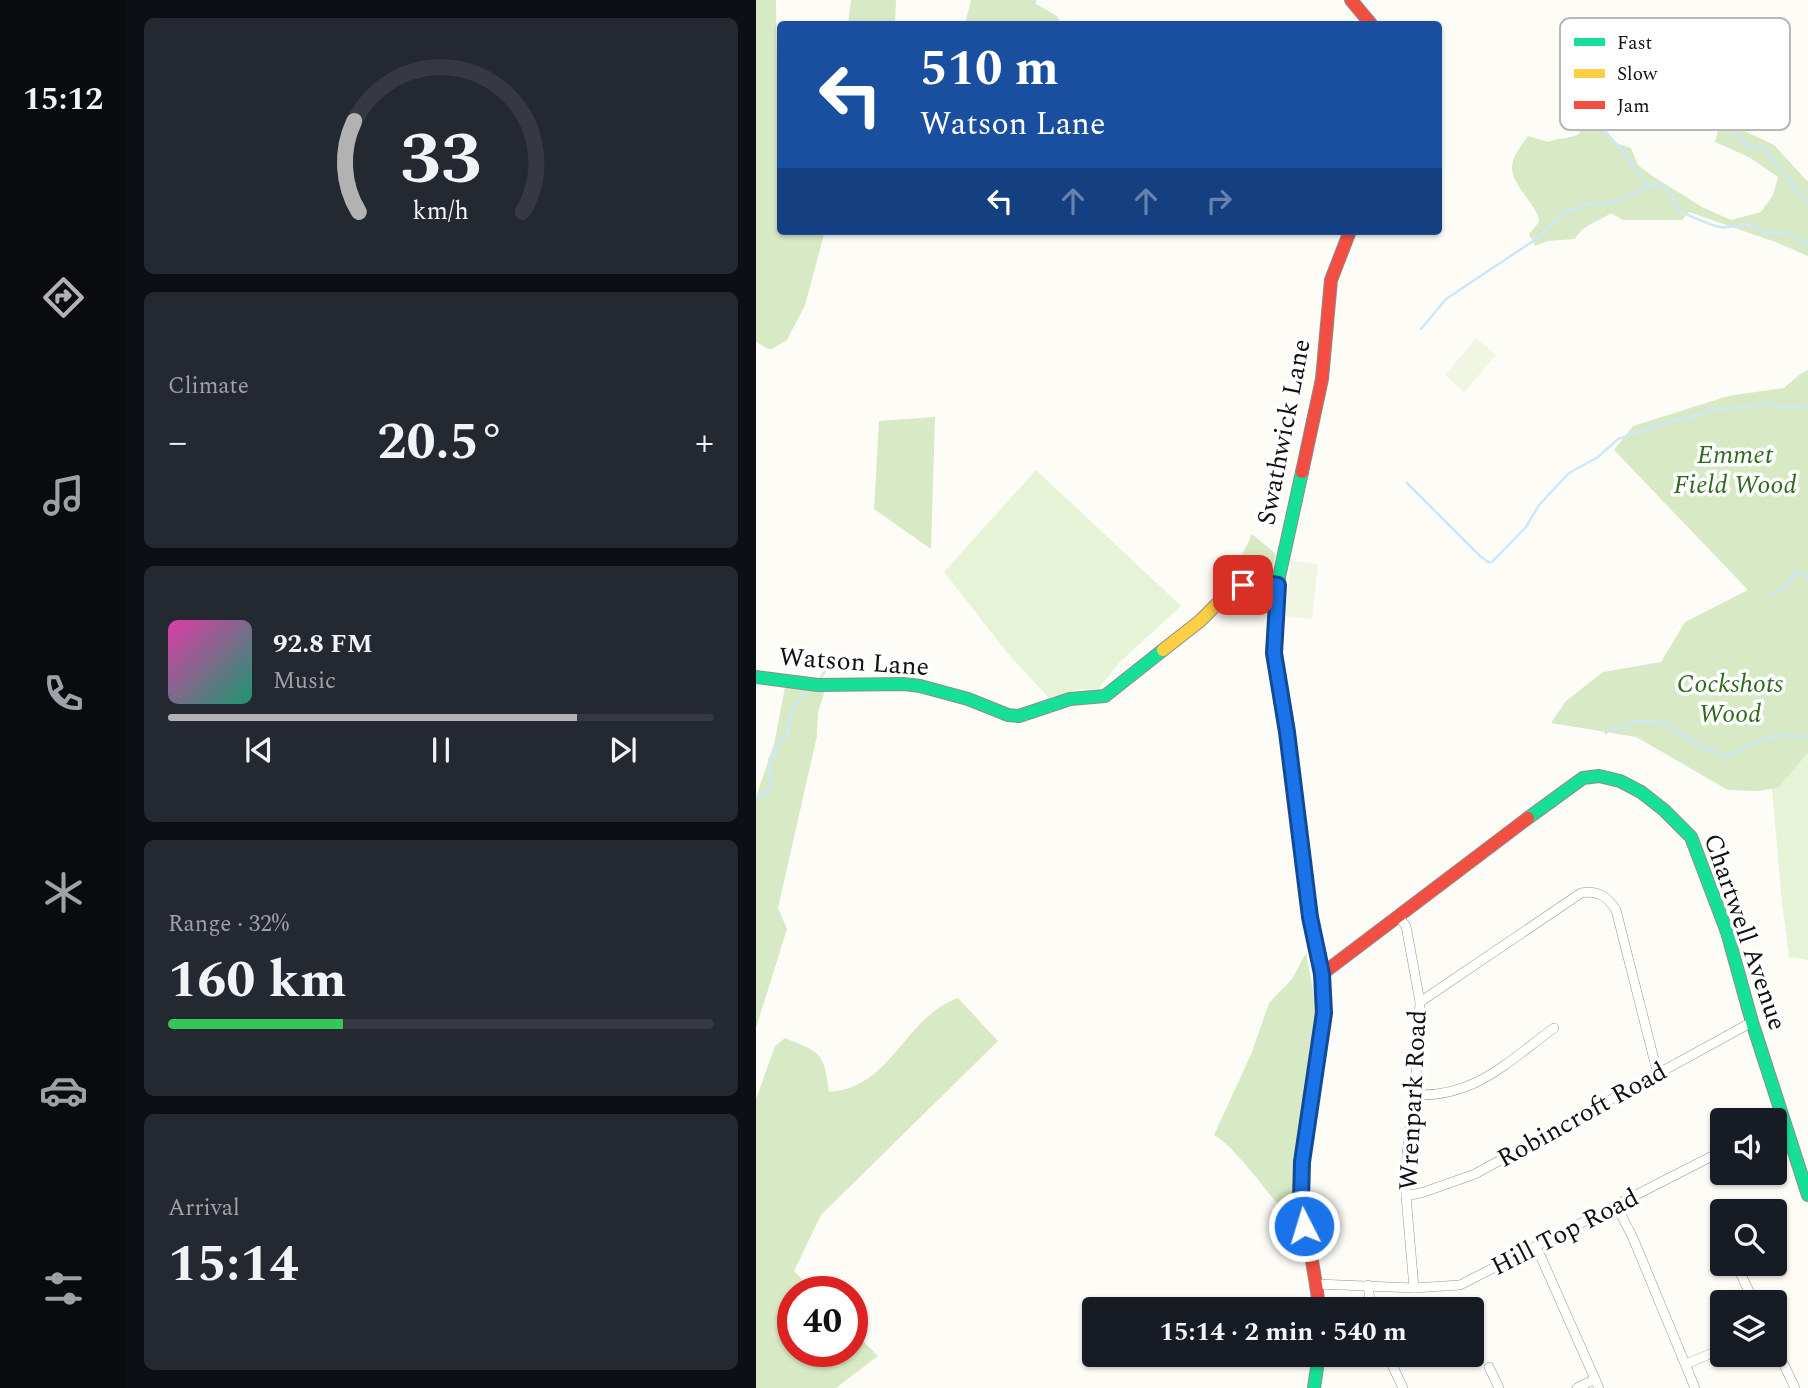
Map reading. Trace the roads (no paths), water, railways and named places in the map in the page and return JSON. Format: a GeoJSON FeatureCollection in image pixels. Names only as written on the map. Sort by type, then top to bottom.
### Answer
{"type":"FeatureCollection","features":[{"type":"Feature","properties":{"kind":"street"},"geometry":{"type":"LineString","coordinates":[[1351,0],[1368,21]]}},
{"type":"Feature","properties":{"kind":"street","name":"Swathwick Lane"},"geometry":{"type":"LineString","coordinates":[[1318,1297],[1301,1200],[1302,1162],[1324,1013],[1322,974],[1310,917],[1287,732],[1274,653],[1278,585],[1302,462],[1322,379],[1331,280],[1348,235]]}},
{"type":"Feature","properties":{"kind":"street","name":"Watson Lane"},"geometry":{"type":"LineString","coordinates":[[756,677],[818,685],[920,686],[968,699],[1008,715],[1019,716],[1070,699],[1105,696],[1200,621],[1225,596],[1254,581],[1278,585]]}},
{"type":"Feature","properties":{"kind":"street","name":"Chartwell Avenue"},"geometry":{"type":"LineString","coordinates":[[1322,974],[1583,778],[1599,776],[1620,781],[1641,792],[1664,810],[1691,837],[1727,932],[1775,1108]]}},
{"type":"Feature","properties":{"kind":"street"},"geometry":{"type":"LineString","coordinates":[[1420,1002],[1581,893],[1592,891],[1609,899],[1615,910],[1658,1075]]}},
{"type":"Feature","properties":{"kind":"street","name":"Wrenpark Road"},"geometry":{"type":"LineString","coordinates":[[1398,916],[1406,926],[1420,1002],[1415,1095],[1407,1153],[1406,1196],[1413,1288]]}},
{"type":"Feature","properties":{"kind":"street","name":"Robincroft Road"},"geometry":{"type":"LineString","coordinates":[[1406,1196],[1475,1174],[1752,1022]]}},
{"type":"Feature","properties":{"kind":"street"},"geometry":{"type":"LineString","coordinates":[[1415,1095],[1439,1096],[1478,1083],[1554,1028]]}},
{"type":"Feature","properties":{"kind":"street","name":"Chartwell Avenue"},"geometry":{"type":"LineString","coordinates":[[1787,1142],[1808,1195]]}},
{"type":"Feature","properties":{"kind":"street","name":"Hill Top Road"},"geometry":{"type":"LineString","coordinates":[[1317,1284],[1413,1288],[1460,1285],[1710,1157]]}},
{"type":"Feature","properties":{"kind":"street"},"geometry":{"type":"LineString","coordinates":[[1616,1205],[1633,1238],[1695,1388]]}},
{"type":"Feature","properties":{"kind":"street"},"geometry":{"type":"LineString","coordinates":[[1536,1246],[1597,1384],[1577,1388]]}},
{"type":"Feature","properties":{"kind":"street"},"geometry":{"type":"LineString","coordinates":[[1368,1285],[1370,1297]]}},
{"type":"Feature","properties":{"kind":"street"},"geometry":{"type":"LineString","coordinates":[[1686,1364],[1710,1354]]}},
{"type":"Feature","properties":{"kind":"street"},"geometry":{"type":"LineString","coordinates":[[1314,1388],[1317,1367]]}},
{"type":"Feature","properties":{"kind":"street"},"geometry":{"type":"LineString","coordinates":[[1393,1367],[1402,1388]]}},
{"type":"Feature","properties":{"kind":"street"},"geometry":{"type":"LineString","coordinates":[[1489,1367],[1499,1388]]}},
{"type":"Feature","properties":{"kind":"street"},"geometry":{"type":"LineString","coordinates":[[1785,1367],[1795,1388]]}},
{"type":"Feature","properties":{"kind":"waterway"},"geometry":{"type":"LineString","coordinates":[[1603,130],[1623,151],[1647,185]]}},
{"type":"Feature","properties":{"kind":"waterway"},"geometry":{"type":"LineString","coordinates":[[1732,133],[1741,138],[1749,148],[1763,147],[1808,204]]}},
{"type":"Feature","properties":{"kind":"waterway"},"geometry":{"type":"LineString","coordinates":[[1421,329],[1446,299],[1536,239],[1569,209],[1577,210],[1589,203],[1596,205],[1613,202],[1654,184],[1659,184],[1672,195],[1678,211],[1705,222],[1720,227],[1753,225],[1762,232],[1786,233],[1808,244]]}},
{"type":"Feature","properties":{"kind":"waterway"},"geometry":{"type":"LineString","coordinates":[[1407,483],[1480,556],[1492,562],[1526,527],[1539,505],[1569,473],[1598,457],[1618,439],[1668,422],[1700,415],[1712,408],[1720,410],[1770,403],[1784,408],[1808,408]]}},
{"type":"Feature","properties":{"kind":"waterway"},"geometry":{"type":"LineString","coordinates":[[1769,594],[1784,586],[1794,573],[1800,571],[1808,578]]}},
{"type":"Feature","properties":{"kind":"waterway"},"geometry":{"type":"LineString","coordinates":[[817,679],[820,679],[827,668]]}},
{"type":"Feature","properties":{"kind":"waterway"},"geometry":{"type":"LineString","coordinates":[[756,799],[771,788],[769,759],[777,754],[774,749],[787,735],[791,710],[805,693]]}},
{"type":"Feature","properties":{"kind":"waterway"},"geometry":{"type":"LineString","coordinates":[[1606,733],[1611,728],[1620,729],[1636,721],[1666,723],[1699,746],[1728,757],[1766,738],[1808,737]]}},
{"type":"Feature","properties":{"kind":"park label","name":"Emmet Field Wood"},"geometry":{"type":"Point","coordinates":[1735,470]}},
{"type":"Feature","properties":{"kind":"park label","name":"Cockshots Wood"},"geometry":{"type":"Point","coordinates":[1730,699]}}]}
